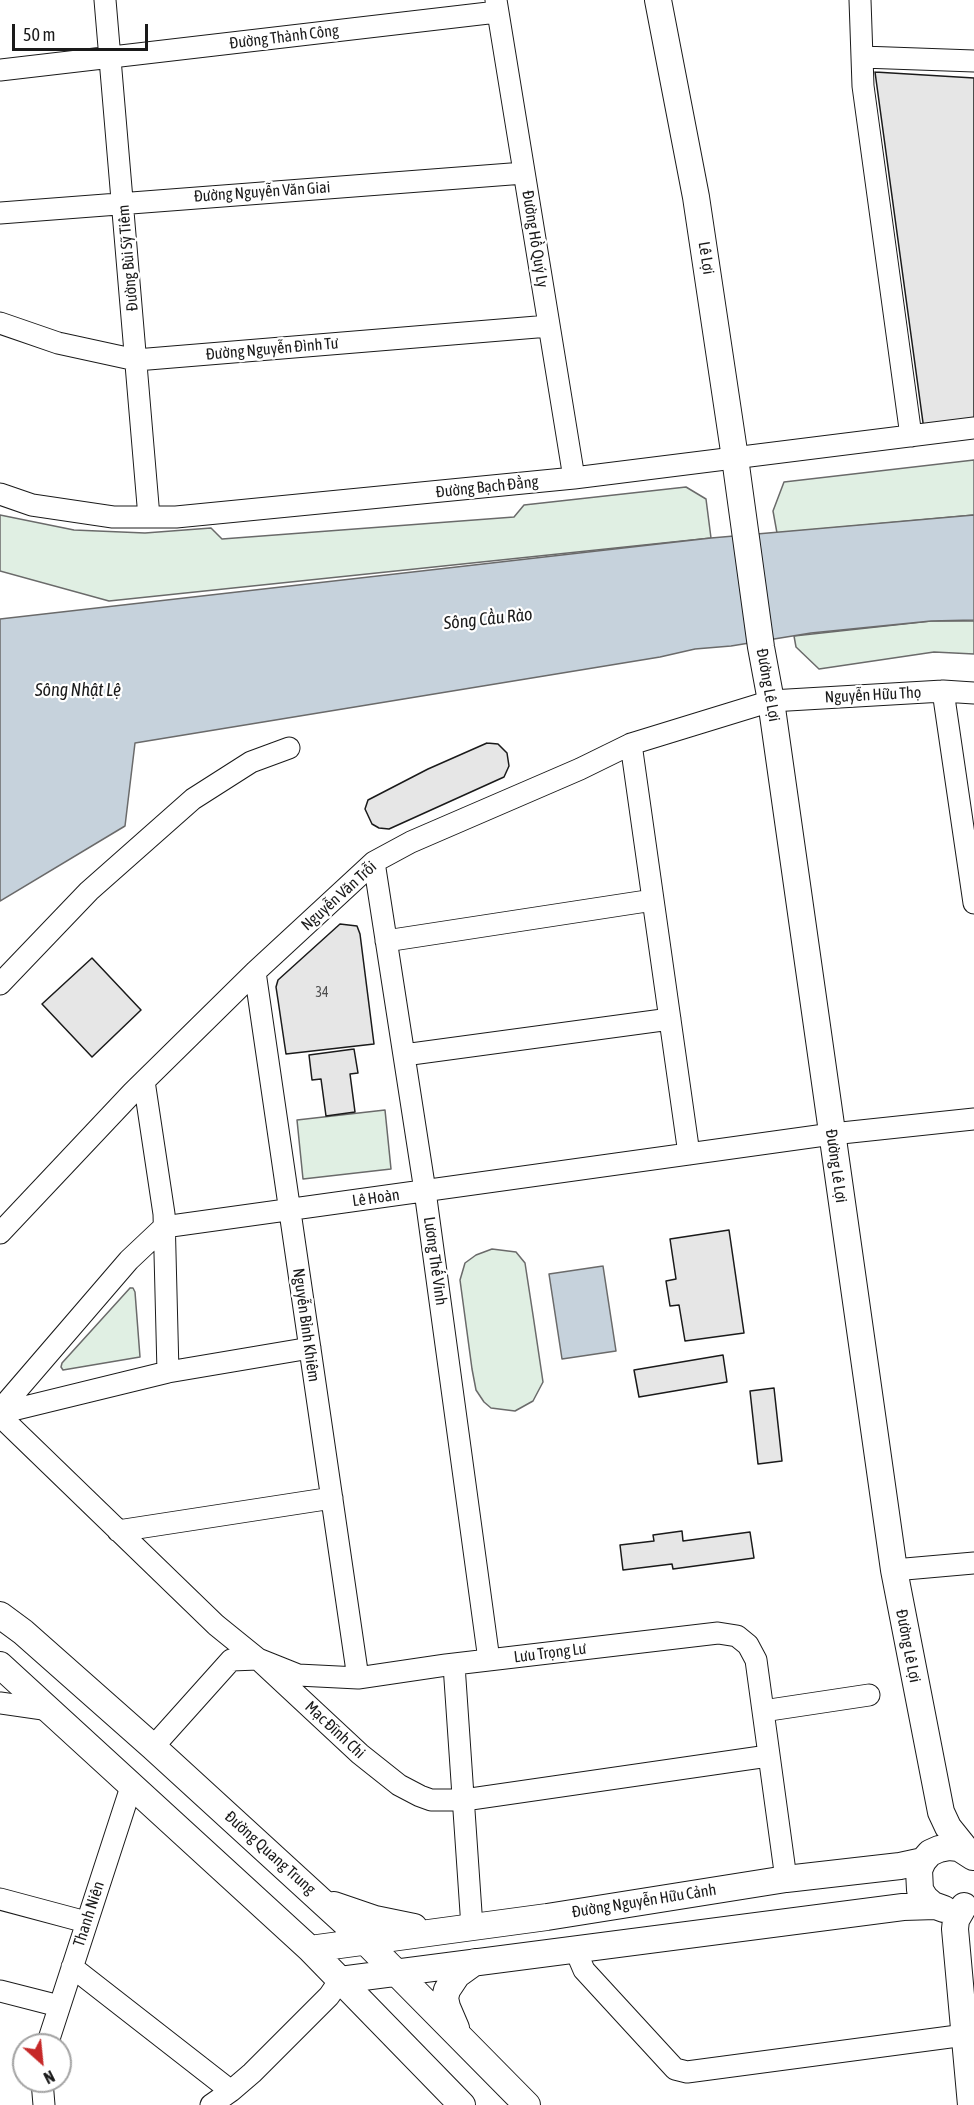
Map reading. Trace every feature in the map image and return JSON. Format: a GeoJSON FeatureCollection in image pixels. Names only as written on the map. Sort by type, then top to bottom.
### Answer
{"type":"FeatureCollection","features":[{"type":"Feature","properties":{"kind":"main road","name":"Lê Lợi"},"geometry":{"type":"LineString","coordinates":[[658,0],[696,197],[743,518]]}},
{"type":"Feature","properties":{"kind":"main road","name":"Đường Lê Lợi"},"geometry":{"type":"LineString","coordinates":[[743,518],[894,1570],[940,1812],[939,1828],[919,1870],[918,1880],[925,1898],[936,1906]]}},
{"type":"Feature","properties":{"kind":"main road","name":"Đường Quang Trung"},"geometry":{"type":"LineString","coordinates":[[0,1615],[23,1632],[153,1747],[365,1941],[398,1972],[526,2105]]}},
{"type":"Feature","properties":{"kind":"main road"},"geometry":{"type":"LineString","coordinates":[[0,1665],[310,1948],[462,2105]]}},
{"type":"Feature","properties":{"kind":"main road"},"geometry":{"type":"LineString","coordinates":[[132,1784],[153,1747]]}},
{"type":"Feature","properties":{"kind":"main road","name":"Đường Lê Lợi"},"geometry":{"type":"LineString","coordinates":[[940,1812],[948,1827],[972,1855]]}},
{"type":"Feature","properties":{"kind":"main road","name":"Đường Nguyễn Hữu Cảnh"},"geometry":{"type":"LineString","coordinates":[[310,1948],[466,1928],[786,1879],[900,1866],[949,1847],[958,1848],[972,1855]]}},
{"type":"Feature","properties":{"kind":"main road"},"geometry":{"type":"LineString","coordinates":[[314,1894],[355,1914],[385,1922],[432,1928],[466,1928]]}},
{"type":"Feature","properties":{"kind":"main road"},"geometry":{"type":"LineString","coordinates":[[340,1980],[903,1907],[936,1906],[954,1909],[971,1902]]}},
{"type":"Feature","properties":{"kind":"main road"},"geometry":{"type":"LineString","coordinates":[[971,1902],[956,1920],[956,1940],[972,2093]]}},
{"type":"Feature","properties":{"kind":"main road"},"geometry":{"type":"LineString","coordinates":[[936,1906],[952,1929],[956,1940]]}},
{"type":"Feature","properties":{"kind":"main road"},"geometry":{"type":"LineString","coordinates":[[461,2039],[445,1998],[451,1981],[465,1967],[475,1962]]}},
{"type":"Feature","properties":{"kind":"street","name":"Đường Bùi Sỹ Tiêm"},"geometry":{"type":"LineString","coordinates":[[105,0],[148,517]]}},
{"type":"Feature","properties":{"kind":"street"},"geometry":{"type":"LineString","coordinates":[[860,0],[865,98],[911,436]]}},
{"type":"Feature","properties":{"kind":"street","name":"Đường Thành Công"},"geometry":{"type":"LineString","coordinates":[[0,70],[111,58],[497,6]]}},
{"type":"Feature","properties":{"kind":"street","name":"Đường Hồ Quý Ly"},"geometry":{"type":"LineString","coordinates":[[497,6],[574,478]]}},
{"type":"Feature","properties":{"kind":"street"},"geometry":{"type":"LineString","coordinates":[[862,57],[974,61]]}},
{"type":"Feature","properties":{"kind":"street","name":"Đường Nguyễn Văn Giai"},"geometry":{"type":"LineString","coordinates":[[0,213],[524,173]]}},
{"type":"Feature","properties":{"kind":"street","name":"Đường Nguyễn Đình Tư"},"geometry":{"type":"LineString","coordinates":[[0,323],[58,343],[136,360],[549,326]]}},
{"type":"Feature","properties":{"kind":"street","name":"Đường Bạch Đằng"},"geometry":{"type":"LineString","coordinates":[[0,494],[32,505],[113,517],[188,516],[574,478],[974,428]]}},
{"type":"Feature","properties":{"kind":"street"},"geometry":{"type":"LineString","coordinates":[[943,691],[974,903]]}},
{"type":"Feature","properties":{"kind":"street","name":"Nguyễn Hữu Thọ"},"geometry":{"type":"LineString","coordinates":[[771,701],[943,691],[974,693]]}},
{"type":"Feature","properties":{"kind":"street","name":"Nguyễn Văn Trỗi"},"geometry":{"type":"LineString","coordinates":[[0,1233],[144,1081],[255,972],[374,862],[411,842],[580,769],[631,744],[771,701]]}},
{"type":"Feature","properties":{"kind":"street"},"geometry":{"type":"LineString","coordinates":[[631,744],[689,1154]]}},
{"type":"Feature","properties":{"kind":"street"},"geometry":{"type":"LineString","coordinates":[[0,984],[89,891],[192,799],[251,762],[289,748]]}},
{"type":"Feature","properties":{"kind":"street","name":"Lương Thế Vinh"},"geometry":{"type":"LineString","coordinates":[[374,862],[425,1191],[489,1660]]}},
{"type":"Feature","properties":{"kind":"street"},"geometry":{"type":"LineString","coordinates":[[386,941],[653,900]]}},
{"type":"Feature","properties":{"kind":"street","name":"Nguyễn Bỉnh Khiêm"},"geometry":{"type":"LineString","coordinates":[[255,972],[358,1678]]}},
{"type":"Feature","properties":{"kind":"street"},"geometry":{"type":"LineString","coordinates":[[404,1055],[670,1019]]}},
{"type":"Feature","properties":{"kind":"street"},"geometry":{"type":"LineString","coordinates":[[144,1081],[164,1214],[168,1372]]}},
{"type":"Feature","properties":{"kind":"street","name":"Lê Hoàn"},"geometry":{"type":"LineString","coordinates":[[164,1227],[832,1134],[974,1119]]}},
{"type":"Feature","properties":{"kind":"street"},"geometry":{"type":"LineString","coordinates":[[0,1413],[129,1260],[164,1227]]}},
{"type":"Feature","properties":{"kind":"street"},"geometry":{"type":"LineString","coordinates":[[0,1413],[168,1372],[310,1348]]}},
{"type":"Feature","properties":{"kind":"street","name":"Mạc Đĩnh Chi"},"geometry":{"type":"LineString","coordinates":[[0,1413],[216,1625],[258,1659],[360,1754],[399,1785],[420,1796],[431,1800],[464,1800],[768,1756]]}},
{"type":"Feature","properties":{"kind":"street"},"geometry":{"type":"LineString","coordinates":[[118,1531],[332,1498]]}},
{"type":"Feature","properties":{"kind":"street"},"geometry":{"type":"LineString","coordinates":[[894,1570],[974,1563]]}},
{"type":"Feature","properties":{"kind":"street","name":"Lưu Trọng Lư"},"geometry":{"type":"LineString","coordinates":[[153,1747],[231,1660],[258,1659],[298,1675],[358,1678],[446,1665],[718,1633],[737,1636],[748,1645],[756,1660],[786,1879]]}},
{"type":"Feature","properties":{"kind":"street"},"geometry":{"type":"LineString","coordinates":[[454,1665],[464,1800],[466,1928]]}},
{"type":"Feature","properties":{"kind":"street"},"geometry":{"type":"LineString","coordinates":[[762,1711],[868,1695]]}},
{"type":"Feature","properties":{"kind":"street"},"geometry":{"type":"LineString","coordinates":[[0,1703],[50,1710]]}},
{"type":"Feature","properties":{"kind":"street","name":"Thanh Niên"},"geometry":{"type":"LineString","coordinates":[[51,2033],[132,1784]]}},
{"type":"Feature","properties":{"kind":"street"},"geometry":{"type":"LineString","coordinates":[[0,1899],[86,1922]]}},
{"type":"Feature","properties":{"kind":"street"},"geometry":{"type":"LineString","coordinates":[[575,1949],[584,1970],[675,2069],[687,2072],[965,2035]]}},
{"type":"Feature","properties":{"kind":"street"},"geometry":{"type":"LineString","coordinates":[[72,1967],[231,2091]]}},
{"type":"Feature","properties":{"kind":"street"},"geometry":{"type":"LineString","coordinates":[[211,2105],[231,2091],[329,1996],[340,1980]]}},
{"type":"Feature","properties":{"kind":"street"},"geometry":{"type":"LineString","coordinates":[[0,1991],[59,2006]]}},
{"type":"Feature","properties":{"kind":"green space"},"geometry":{"type":"Polygon","coordinates":[[[974,460],[974,515],[777,533],[773,511],[784,482],[974,460]]]}},
{"type":"Feature","properties":{"kind":"green space"},"geometry":{"type":"Polygon","coordinates":[[[686,487],[706,499],[711,538],[109,601],[0,571],[0,515],[74,530],[145,533],[211,528],[222,539],[514,517],[524,505],[686,487]]]}},
{"type":"Feature","properties":{"kind":"green space"},"geometry":{"type":"Polygon","coordinates":[[[931,621],[974,621],[974,654],[934,652],[819,669],[796,647],[794,636],[931,621]]]}},
{"type":"Feature","properties":{"kind":"green space"},"geometry":{"type":"Polygon","coordinates":[[[385,1110],[391,1169],[303,1179],[297,1120],[385,1110]]]}},
{"type":"Feature","properties":{"kind":"green space"},"geometry":{"type":"Polygon","coordinates":[[[492,1249],[516,1252],[525,1263],[543,1382],[533,1401],[515,1411],[491,1408],[484,1402],[476,1390],[472,1369],[460,1280],[465,1263],[476,1255],[492,1249]]]}},
{"type":"Feature","properties":{"kind":"green space"},"geometry":{"type":"Polygon","coordinates":[[[130,1288],[133,1288],[135,1292],[140,1357],[63,1370],[62,1363],[130,1288]]]}},
{"type":"Feature","properties":{"kind":"water","name":"Sông Nhật Lệ"},"geometry":{"type":"Polygon","coordinates":[[[974,515],[974,620],[931,621],[811,633],[731,646],[695,649],[660,657],[135,743],[125,826],[0,901],[0,619],[711,538],[974,515]]]}},
{"type":"Feature","properties":{"kind":"water"},"geometry":{"type":"Polygon","coordinates":[[[603,1266],[616,1351],[562,1359],[549,1274],[603,1266]]]}},
{"type":"Feature","properties":{"kind":"building"},"geometry":{"type":"Polygon","coordinates":[[[875,72],[974,78],[974,423],[924,430],[875,72]]]}},
{"type":"Feature","properties":{"kind":"building"},"geometry":{"type":"Polygon","coordinates":[[[487,743],[498,744],[507,753],[509,766],[504,777],[389,829],[379,828],[372,824],[365,809],[368,800],[428,769],[487,743]]]}},
{"type":"Feature","properties":{"kind":"building"},"geometry":{"type":"Polygon","coordinates":[[[340,924],[357,926],[360,934],[374,1044],[286,1054],[276,987],[278,980],[340,924]]]}},
{"type":"Feature","properties":{"kind":"building"},"geometry":{"type":"Polygon","coordinates":[[[92,958],[141,1010],[92,1057],[42,1004],[92,958]]]}},
{"type":"Feature","properties":{"kind":"building"},"geometry":{"type":"Polygon","coordinates":[[[354,1049],[358,1073],[350,1074],[355,1112],[326,1116],[321,1079],[312,1080],[309,1055],[354,1049]]]}},
{"type":"Feature","properties":{"kind":"building"},"geometry":{"type":"Polygon","coordinates":[[[729,1230],[744,1333],[685,1341],[679,1305],[670,1306],[666,1281],[676,1279],[670,1239],[729,1230]]]}},
{"type":"Feature","properties":{"kind":"building"},"geometry":{"type":"Polygon","coordinates":[[[723,1355],[727,1382],[639,1397],[634,1370],[723,1355]]]}},
{"type":"Feature","properties":{"kind":"building"},"geometry":{"type":"Polygon","coordinates":[[[774,1388],[782,1461],[758,1464],[750,1391],[774,1388]]]}},
{"type":"Feature","properties":{"kind":"building"},"geometry":{"type":"Polygon","coordinates":[[[682,1531],[683,1541],[750,1532],[754,1558],[673,1569],[672,1564],[623,1570],[620,1545],[654,1541],[653,1535],[682,1531]]]}},
{"type":"Feature","properties":{"kind":"water label","name":"Sông Cầu Rào"},"geometry":{"type":"Point","coordinates":[488,619]}}]}
